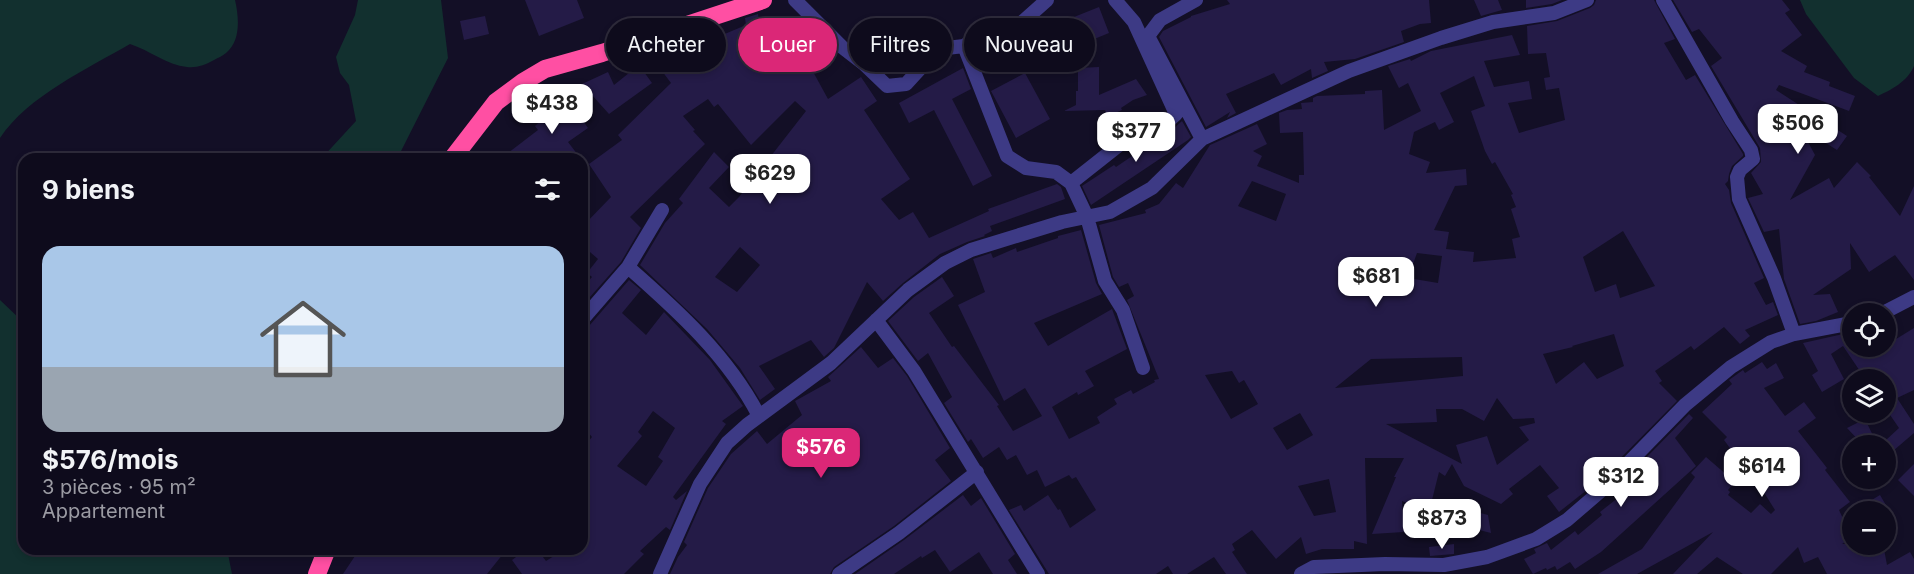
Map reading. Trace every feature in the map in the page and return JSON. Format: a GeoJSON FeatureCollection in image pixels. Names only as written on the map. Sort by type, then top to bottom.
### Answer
{"type":"FeatureCollection","features":[{"type":"Feature","properties":{"kind":"highway"},"geometry":{"type":"LineString","coordinates":[[457,153],[496,102],[545,69],[602,53],[763,0]]}},
{"type":"Feature","properties":{"kind":"highway"},"geometry":{"type":"LineString","coordinates":[[317,574],[325,555]]}},
{"type":"Feature","properties":{"kind":"street"},"geometry":{"type":"LineString","coordinates":[[795,0],[842,47],[887,86],[906,84],[938,49],[964,46]]}},
{"type":"Feature","properties":{"kind":"street"},"geometry":{"type":"LineString","coordinates":[[1027,18],[1047,0]]}},
{"type":"Feature","properties":{"kind":"street"},"geometry":{"type":"LineString","coordinates":[[1071,183],[1133,134],[1165,124],[1176,114],[1134,22],[1115,0]]}},
{"type":"Feature","properties":{"kind":"street"},"geometry":{"type":"LineString","coordinates":[[1196,0],[1160,20],[1148,36],[1202,139]]}},
{"type":"Feature","properties":{"kind":"street"},"geometry":{"type":"LineString","coordinates":[[660,574],[700,484],[727,443],[759,416],[831,363],[896,301],[945,263],[971,250],[1062,222],[1110,212],[1152,188],[1202,139],[1349,71],[1493,22],[1554,13],[1587,0]]}},
{"type":"Feature","properties":{"kind":"street"},"geometry":{"type":"LineString","coordinates":[[1663,0],[1731,121],[1751,150],[1753,159],[1740,170],[1737,177],[1739,199],[1774,278],[1794,334]]}},
{"type":"Feature","properties":{"kind":"street"},"geometry":{"type":"LineString","coordinates":[[974,72],[1007,156],[1026,168],[1056,172],[1071,183],[1087,217],[1105,281],[1123,310],[1143,368]]}},
{"type":"Feature","properties":{"kind":"street"},"geometry":{"type":"LineString","coordinates":[[588,313],[628,267],[662,210]]}},
{"type":"Feature","properties":{"kind":"street"},"geometry":{"type":"LineString","coordinates":[[628,267],[678,312],[718,355],[747,392],[759,416]]}},
{"type":"Feature","properties":{"kind":"street"},"geometry":{"type":"LineString","coordinates":[[1896,306],[1914,297]]}},
{"type":"Feature","properties":{"kind":"street"},"geometry":{"type":"LineString","coordinates":[[876,320],[914,371],[1038,574]]}},
{"type":"Feature","properties":{"kind":"street"},"geometry":{"type":"LineString","coordinates":[[1301,574],[1314,567],[1384,564],[1444,565],[1487,557],[1536,539],[1567,519],[1603,489],[1685,405],[1731,367],[1771,342],[1794,334],[1842,325]]}},
{"type":"Feature","properties":{"kind":"street"},"geometry":{"type":"LineString","coordinates":[[839,574],[899,533],[977,472]]}},
{"type":"Feature","properties":{"kind":"green space"},"geometry":{"type":"Polygon","coordinates":[[[0,0],[235,0],[238,28],[234,42],[226,53],[198,67],[180,66],[130,44],[42,96],[12,123],[0,138],[0,0]]]}},
{"type":"Feature","properties":{"kind":"green space"},"geometry":{"type":"Polygon","coordinates":[[[358,0],[441,0],[448,58],[400,153],[327,153],[356,121],[349,85],[340,73],[336,57],[355,15],[358,0]]]}},
{"type":"Feature","properties":{"kind":"green space"},"geometry":{"type":"Polygon","coordinates":[[[1800,0],[1914,0],[1914,66],[1908,76],[1878,96],[1854,78],[1806,14],[1800,0]]]}},
{"type":"Feature","properties":{"kind":"green space"},"geometry":{"type":"Polygon","coordinates":[[[0,300],[18,317],[18,555],[228,555],[232,574],[0,574],[0,300]]]}},
{"type":"Feature","properties":{"kind":"building"},"geometry":{"type":"Polygon","coordinates":[[[525,0],[577,0],[584,18],[539,36],[525,0]]]}},
{"type":"Feature","properties":{"kind":"building"},"geometry":{"type":"Polygon","coordinates":[[[1227,0],[1429,0],[1431,23],[1420,24],[1401,31],[1404,42],[1355,59],[1324,62],[1328,71],[1312,78],[1311,69],[1281,85],[1274,73],[1226,94],[1236,113],[1227,118],[1230,112],[1206,127],[1159,37],[1163,31],[1191,16],[1230,4],[1227,0]]]}},
{"type":"Feature","properties":{"kind":"building"},"geometry":{"type":"Polygon","coordinates":[[[1474,0],[1498,0],[1502,10],[1481,16],[1474,0]]]}},
{"type":"Feature","properties":{"kind":"building"},"geometry":{"type":"Polygon","coordinates":[[[1526,0],[1562,0],[1526,8],[1526,0]]]}},
{"type":"Feature","properties":{"kind":"building"},"geometry":{"type":"Polygon","coordinates":[[[1596,0],[1654,0],[1675,39],[1664,43],[1686,80],[1695,75],[1743,154],[1732,166],[1725,184],[1764,278],[1754,283],[1766,305],[1773,302],[1778,315],[1745,330],[1750,336],[1740,344],[1724,327],[1694,350],[1691,346],[1655,371],[1662,381],[1659,383],[1677,401],[1597,482],[1559,512],[1547,496],[1559,488],[1540,465],[1509,489],[1513,494],[1501,504],[1464,486],[1452,464],[1445,476],[1439,472],[1432,500],[1488,515],[1491,533],[1431,518],[1433,513],[1402,501],[1404,532],[1372,534],[1396,477],[1394,477],[1404,458],[1365,458],[1367,544],[1354,541],[1354,549],[1322,549],[1306,554],[1301,537],[1276,559],[1252,530],[1232,544],[1235,550],[1232,552],[1247,574],[1226,574],[1214,557],[1187,574],[1173,574],[1168,566],[1156,574],[1049,574],[1009,510],[1021,505],[1024,511],[1048,495],[1058,510],[1060,509],[1070,528],[1096,510],[1076,477],[1072,479],[1069,475],[1045,487],[1037,470],[1027,475],[1016,455],[1007,460],[999,447],[983,458],[971,439],[968,442],[944,403],[952,397],[928,353],[918,361],[888,321],[914,297],[942,277],[954,296],[929,313],[952,347],[954,346],[999,405],[997,406],[1013,431],[1042,416],[1025,388],[1004,401],[958,305],[985,292],[973,259],[991,253],[993,258],[1016,248],[1017,252],[1058,238],[1058,236],[1081,230],[1096,283],[1102,294],[1034,323],[1048,346],[1112,309],[1127,349],[1085,371],[1094,386],[1078,395],[1077,392],[1052,407],[1069,439],[1100,423],[1097,417],[1117,404],[1114,399],[1131,390],[1133,394],[1159,379],[1127,300],[1134,296],[1128,283],[1119,287],[1113,277],[1099,225],[1146,213],[1145,210],[1159,204],[1176,183],[1183,188],[1210,145],[1257,124],[1267,144],[1253,151],[1262,156],[1257,166],[1299,183],[1299,175],[1304,175],[1303,132],[1280,133],[1279,113],[1302,109],[1301,103],[1313,102],[1313,98],[1317,96],[1365,94],[1365,91],[1382,90],[1384,130],[1421,111],[1408,83],[1399,88],[1388,66],[1410,59],[1411,61],[1431,51],[1512,35],[1520,55],[1484,61],[1494,87],[1529,81],[1532,99],[1508,103],[1519,133],[1565,120],[1559,88],[1546,90],[1544,78],[1550,77],[1546,53],[1528,54],[1527,26],[1557,21],[1594,5],[1596,0]],[[1474,76],[1440,93],[1454,122],[1439,130],[1435,122],[1414,132],[1409,154],[1430,162],[1426,173],[1466,169],[1467,185],[1455,186],[1434,230],[1449,232],[1446,249],[1474,252],[1473,262],[1516,258],[1512,239],[1520,237],[1511,209],[1516,207],[1511,195],[1513,194],[1495,162],[1492,164],[1485,151],[1471,111],[1485,106],[1474,76]],[[1252,181],[1238,206],[1276,221],[1286,194],[1252,181]],[[1623,231],[1583,257],[1595,292],[1616,284],[1620,298],[1655,286],[1623,231]],[[1417,253],[1408,278],[1438,283],[1442,256],[1417,253]],[[1614,334],[1543,354],[1556,384],[1584,362],[1597,379],[1624,366],[1614,334]],[[1462,357],[1371,359],[1335,388],[1463,376],[1462,357]],[[1232,371],[1205,375],[1231,419],[1258,404],[1244,380],[1239,383],[1232,371]],[[1497,398],[1484,421],[1462,409],[1436,409],[1437,422],[1386,424],[1462,464],[1456,445],[1487,436],[1497,465],[1529,440],[1519,427],[1535,423],[1534,418],[1513,419],[1497,398]],[[1300,413],[1273,428],[1287,450],[1313,435],[1300,413]],[[1329,479],[1298,486],[1314,516],[1336,512],[1329,479]]]}},
{"type":"Feature","properties":{"kind":"building"},"geometry":{"type":"Polygon","coordinates":[[[1673,0],[1782,0],[1790,10],[1785,13],[1802,35],[1781,51],[1807,66],[1804,72],[1830,82],[1829,86],[1855,96],[1849,111],[1779,85],[1776,90],[1847,136],[1837,150],[1800,127],[1815,155],[1790,200],[1829,178],[1834,188],[1857,162],[1871,176],[1869,177],[1900,216],[1914,186],[1914,280],[1895,255],[1869,272],[1850,243],[1851,269],[1813,295],[1830,294],[1838,312],[1816,321],[1800,324],[1784,279],[1779,229],[1764,232],[1748,198],[1763,194],[1751,173],[1761,162],[1760,148],[1711,66],[1722,58],[1699,29],[1692,32],[1673,0]]]}},
{"type":"Feature","properties":{"kind":"building"},"geometry":{"type":"Polygon","coordinates":[[[1099,7],[1109,33],[1095,39],[1095,18],[1072,18],[1099,7]]]}},
{"type":"Feature","properties":{"kind":"building"},"geometry":{"type":"Polygon","coordinates":[[[758,14],[759,18],[745,18],[758,14]]]}},
{"type":"Feature","properties":{"kind":"building"},"geometry":{"type":"Polygon","coordinates":[[[485,16],[489,34],[464,40],[460,21],[485,16]]]}},
{"type":"Feature","properties":{"kind":"building"},"geometry":{"type":"Polygon","coordinates":[[[738,28],[738,72],[813,72],[828,99],[861,77],[877,101],[864,110],[910,179],[881,199],[899,220],[913,212],[929,238],[989,211],[988,209],[1057,184],[1061,187],[1065,199],[990,226],[992,231],[985,236],[940,254],[883,301],[867,282],[834,348],[824,357],[811,340],[759,366],[775,389],[760,400],[740,368],[707,329],[640,265],[665,223],[683,203],[679,199],[714,152],[729,167],[709,188],[729,207],[739,197],[806,111],[795,101],[751,145],[718,104],[714,107],[708,99],[683,116],[705,144],[630,217],[641,228],[621,262],[588,299],[588,281],[592,277],[588,272],[598,259],[588,250],[588,221],[611,197],[589,164],[622,140],[618,135],[671,83],[663,72],[726,72],[726,33],[738,28]],[[740,247],[715,277],[737,292],[760,265],[740,247]]]}},
{"type":"Feature","properties":{"kind":"building"},"geometry":{"type":"Polygon","coordinates":[[[1095,67],[1099,67],[1099,95],[1136,79],[1147,95],[1133,100],[1121,108],[1122,110],[1108,116],[1105,110],[1064,111],[1076,105],[1078,72],[1095,72],[1095,67]]]}},
{"type":"Feature","properties":{"kind":"building"},"geometry":{"type":"Polygon","coordinates":[[[963,68],[971,89],[952,99],[992,176],[973,186],[934,110],[909,123],[899,103],[963,68]]]}},
{"type":"Feature","properties":{"kind":"building"},"geometry":{"type":"Polygon","coordinates":[[[608,72],[614,85],[630,72],[644,72],[652,83],[609,114],[582,84],[608,72]]]}},
{"type":"Feature","properties":{"kind":"building"},"geometry":{"type":"Polygon","coordinates":[[[1025,73],[1050,119],[1016,138],[991,91],[1025,73]]]}},
{"type":"Feature","properties":{"kind":"building"},"geometry":{"type":"Polygon","coordinates":[[[566,96],[588,128],[568,142],[576,153],[508,153],[538,130],[535,126],[542,120],[538,114],[566,96]]]}},
{"type":"Feature","properties":{"kind":"building"},"geometry":{"type":"Polygon","coordinates":[[[1182,121],[1191,137],[1188,140],[1091,205],[1082,186],[1114,165],[1116,167],[1144,148],[1143,145],[1171,131],[1182,121]]]}},
{"type":"Feature","properties":{"kind":"building"},"geometry":{"type":"Polygon","coordinates":[[[629,280],[641,290],[622,313],[646,335],[664,312],[710,360],[743,406],[722,421],[726,424],[673,497],[676,500],[687,491],[670,530],[666,527],[640,551],[644,554],[624,574],[522,574],[512,560],[519,555],[542,555],[546,561],[556,555],[588,555],[588,442],[592,437],[588,432],[588,326],[629,280]],[[653,411],[638,432],[642,436],[617,466],[646,486],[663,461],[658,457],[675,428],[653,411]]]}},
{"type":"Feature","properties":{"kind":"building"},"geometry":{"type":"Polygon","coordinates":[[[1914,328],[1914,390],[1897,398],[1914,424],[1914,433],[1896,448],[1896,435],[1891,435],[1899,428],[1896,423],[1896,369],[1859,369],[1850,357],[1896,357],[1896,339],[1914,328]]]}},
{"type":"Feature","properties":{"kind":"building"},"geometry":{"type":"Polygon","coordinates":[[[1842,334],[1842,347],[1831,354],[1842,375],[1842,380],[1822,392],[1812,375],[1818,371],[1803,343],[1842,334]]]}},
{"type":"Feature","properties":{"kind":"building"},"geometry":{"type":"Polygon","coordinates":[[[861,347],[878,368],[893,358],[907,376],[950,448],[935,460],[951,481],[894,526],[834,567],[830,574],[670,574],[687,545],[684,542],[708,488],[731,454],[757,431],[767,444],[802,415],[795,401],[831,381],[828,377],[861,347]]]}},
{"type":"Feature","properties":{"kind":"building"},"geometry":{"type":"Polygon","coordinates":[[[1762,362],[1767,369],[1776,363],[1784,378],[1764,388],[1785,416],[1804,402],[1816,418],[1798,431],[1849,501],[1842,501],[1842,508],[1839,510],[1842,516],[1842,555],[1885,555],[1887,565],[1910,552],[1914,559],[1914,574],[1827,574],[1818,557],[1804,563],[1798,547],[1771,574],[1743,574],[1717,557],[1697,574],[1673,574],[1713,532],[1637,574],[1598,574],[1642,549],[1695,477],[1691,473],[1706,457],[1735,482],[1728,490],[1730,492],[1728,495],[1751,513],[1760,504],[1771,514],[1775,510],[1748,467],[1746,470],[1724,440],[1727,437],[1702,412],[1732,384],[1729,380],[1743,370],[1745,373],[1762,362]]]}},
{"type":"Feature","properties":{"kind":"building"},"geometry":{"type":"Polygon","coordinates":[[[1689,414],[1693,418],[1675,438],[1696,466],[1601,552],[1575,569],[1570,562],[1557,570],[1555,566],[1533,574],[1524,559],[1536,553],[1534,549],[1547,543],[1551,550],[1575,531],[1578,535],[1602,515],[1600,512],[1648,474],[1640,464],[1689,414]]]}},
{"type":"Feature","properties":{"kind":"building"},"geometry":{"type":"Polygon","coordinates":[[[1857,423],[1867,423],[1873,435],[1854,435],[1847,428],[1857,423]]]}},
{"type":"Feature","properties":{"kind":"building"},"geometry":{"type":"Polygon","coordinates":[[[1914,464],[1914,496],[1898,480],[1914,464]]]}},
{"type":"Feature","properties":{"kind":"building"},"geometry":{"type":"Polygon","coordinates":[[[963,495],[971,506],[981,498],[1015,554],[1008,560],[1017,574],[993,574],[979,552],[950,572],[935,550],[922,558],[921,556],[894,574],[855,574],[904,540],[963,495]]]}},
{"type":"Feature","properties":{"kind":"building"},"geometry":{"type":"Polygon","coordinates":[[[1880,495],[1884,501],[1870,501],[1880,495]]]}},
{"type":"Feature","properties":{"kind":"building"},"geometry":{"type":"Polygon","coordinates":[[[1454,544],[1454,554],[1430,556],[1429,547],[1454,544]]]}},
{"type":"Feature","properties":{"kind":"building"},"geometry":{"type":"Polygon","coordinates":[[[356,555],[362,557],[363,555],[502,555],[487,574],[343,574],[356,555]]]}}]}
